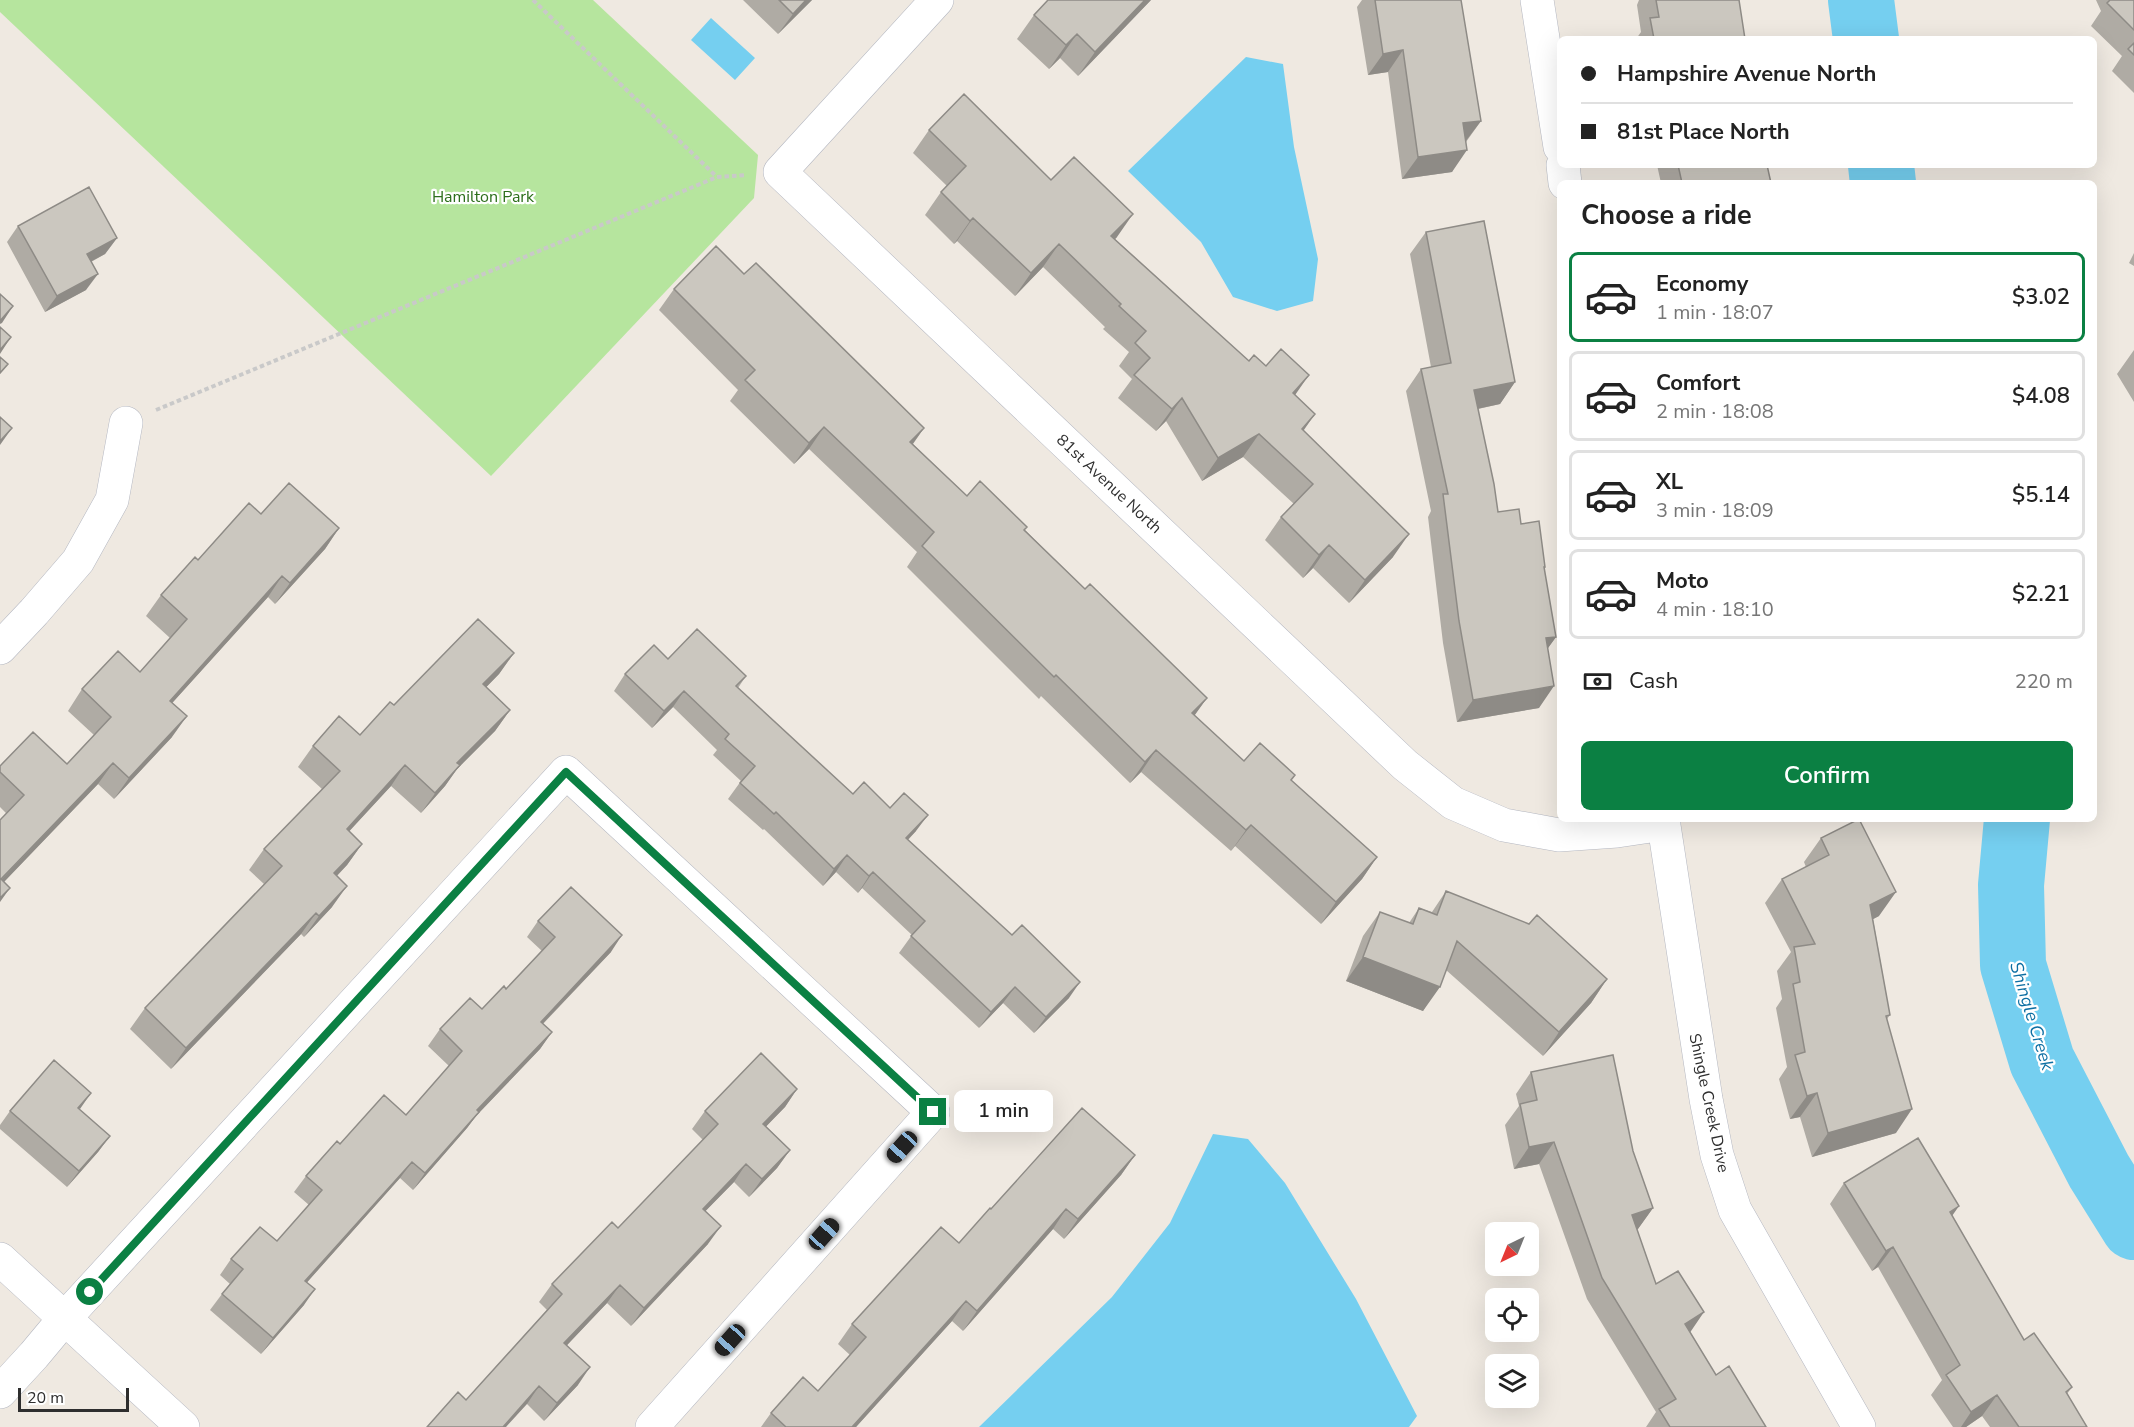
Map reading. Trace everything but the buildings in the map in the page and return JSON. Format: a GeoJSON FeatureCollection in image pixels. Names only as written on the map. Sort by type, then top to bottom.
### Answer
{"type":"FeatureCollection","features":[{"type":"Feature","properties":{"kind":"street"},"geometry":{"type":"LineString","coordinates":[[780,172],[937,0]]}},
{"type":"Feature","properties":{"kind":"street"},"geometry":{"type":"LineString","coordinates":[[1537,0],[1557,128]]}},
{"type":"Feature","properties":{"kind":"street","name":"81st Avenue North"},"geometry":{"type":"LineString","coordinates":[[780,172],[1406,765],[1453,803],[1504,825],[1559,835],[1617,831],[1659,822]]}},
{"type":"Feature","properties":{"kind":"street"},"geometry":{"type":"LineString","coordinates":[[0,648],[78,561],[101,520],[112,500],[126,423]]}},
{"type":"Feature","properties":{"kind":"street"},"geometry":{"type":"LineString","coordinates":[[0,1392],[64,1319],[566,772],[933,1112],[652,1427]]}},
{"type":"Feature","properties":{"kind":"street","name":"Shingle Creek Drive"},"geometry":{"type":"LineString","coordinates":[[1664,822],[1706,1099],[1717,1155],[1735,1210],[1859,1427]]}},
{"type":"Feature","properties":{"kind":"street"},"geometry":{"type":"LineString","coordinates":[[0,1259],[183,1427]]}},
{"type":"Feature","properties":{"kind":"path"},"geometry":{"type":"LineString","coordinates":[[533,0],[717,177]]}},
{"type":"Feature","properties":{"kind":"path"},"geometry":{"type":"LineString","coordinates":[[126,423],[717,177],[780,172]]}},
{"type":"Feature","properties":{"kind":"green space","name":"Hamilton Park"},"geometry":{"type":"Polygon","coordinates":[[[0,0],[593,0],[758,155],[754,198],[491,476],[0,12],[0,0]]]}},
{"type":"Feature","properties":{"kind":"water"},"geometry":{"type":"Polygon","coordinates":[[[711,18],[755,58],[735,80],[691,40],[711,18]]]}},
{"type":"Feature","properties":{"kind":"water"},"geometry":{"type":"Polygon","coordinates":[[[1246,57],[1283,64],[1294,147],[1318,259],[1313,301],[1277,311],[1233,297],[1201,242],[1128,171],[1246,57]]]}},
{"type":"Feature","properties":{"kind":"water"},"geometry":{"type":"Polygon","coordinates":[[[1213,1134],[1248,1139],[1285,1183],[1356,1299],[1417,1416],[1409,1427],[979,1427],[1112,1297],[1170,1223],[1213,1134]]]}},
{"type":"Feature","properties":{"kind":"waterway","name":"Shingle Creek"},"geometry":{"type":"LineString","coordinates":[[1861,0],[1866,36]]}},
{"type":"Feature","properties":{"kind":"waterway","name":"Shingle Creek"},"geometry":{"type":"LineString","coordinates":[[1881,168],[1883,180]]}},
{"type":"Feature","properties":{"kind":"waterway","name":"Shingle Creek"},"geometry":{"type":"LineString","coordinates":[[2017,822],[2011,885],[2013,965],[2042,1061],[2099,1171],[2134,1227]]}},
{"type":"Feature","properties":{"kind":"route"},"geometry":{"type":"LineString","coordinates":[[90,1292],[566,772],[933,1112]]}}]}
